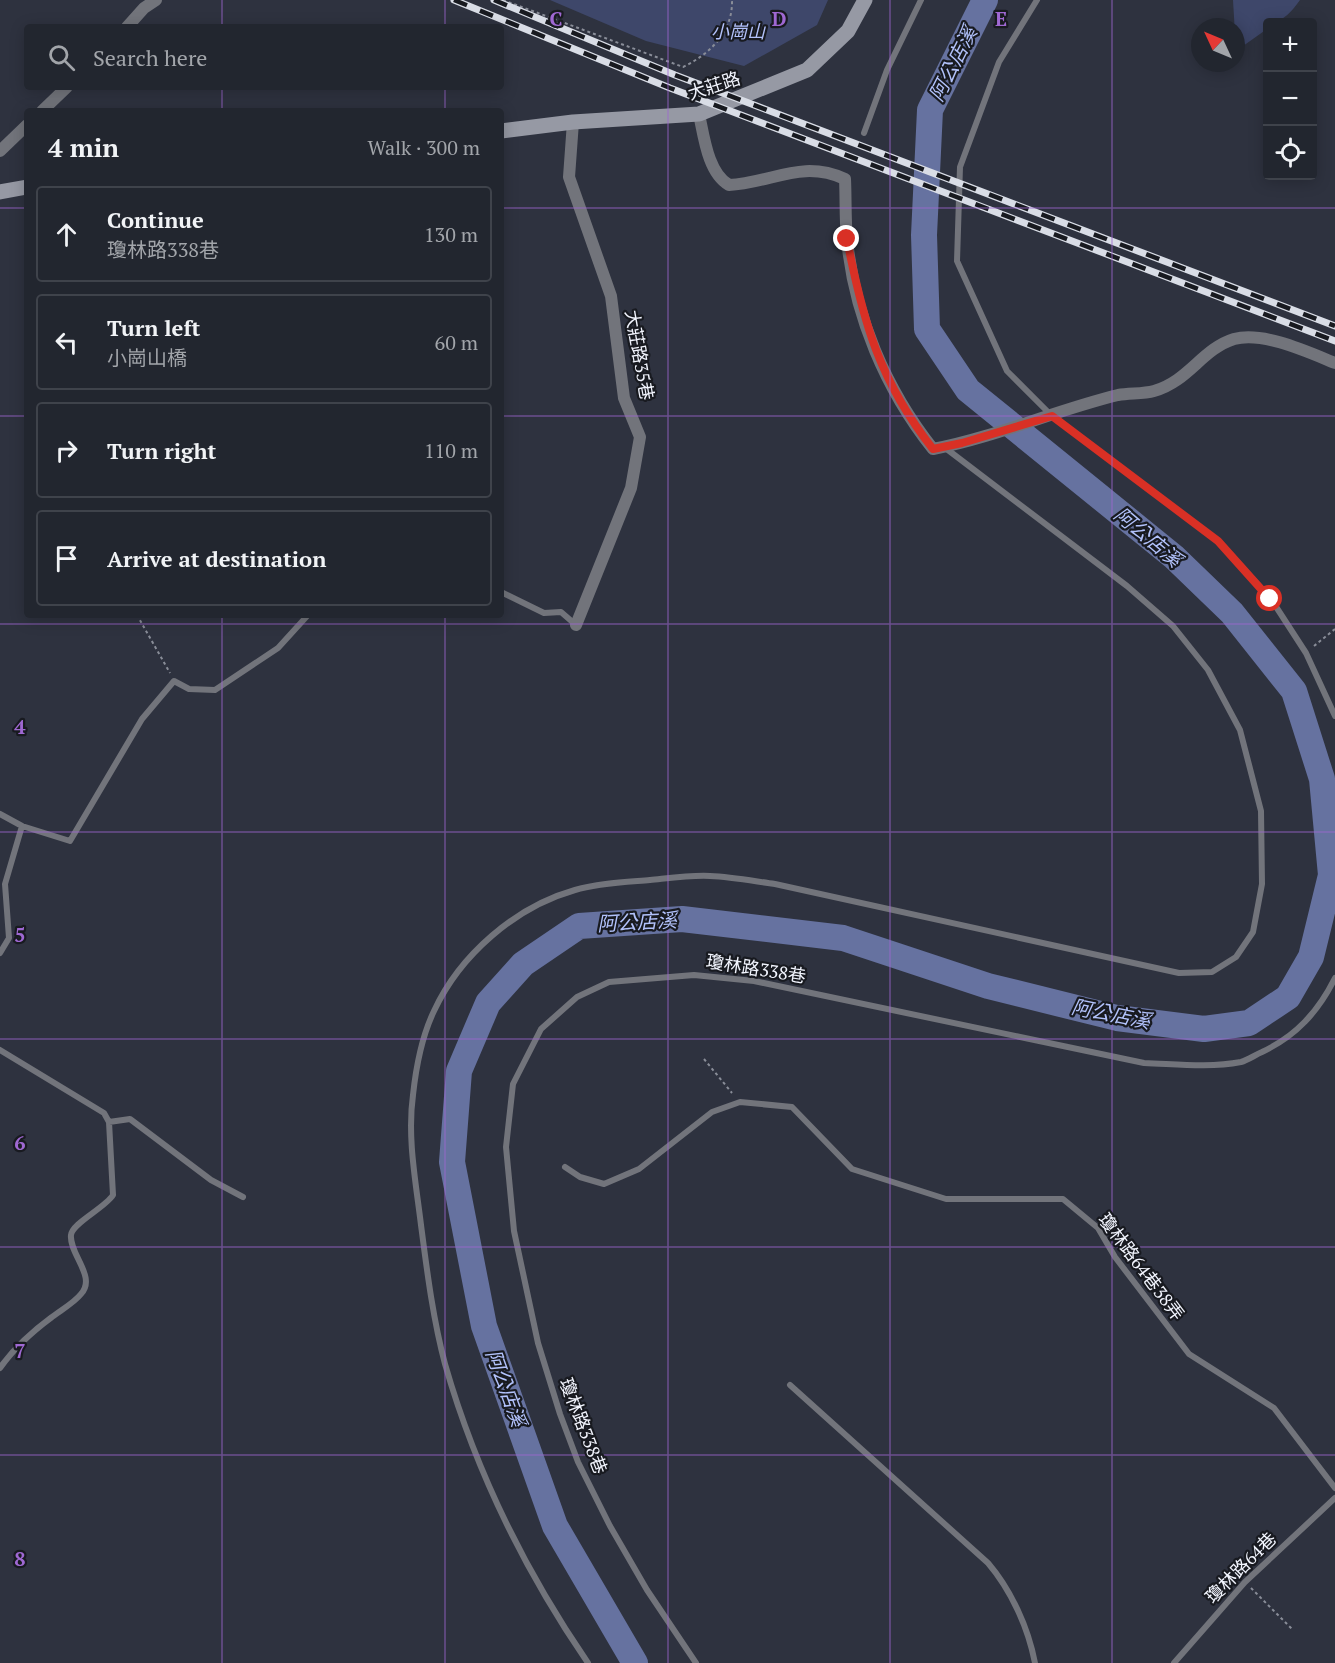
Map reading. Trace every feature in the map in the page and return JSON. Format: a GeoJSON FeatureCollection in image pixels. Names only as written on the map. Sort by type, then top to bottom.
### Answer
{"type":"FeatureCollection","features":[{"type":"Feature","properties":{"kind":"street"},"geometry":{"type":"LineString","coordinates":[[130,24],[144,8],[156,0]]}},
{"type":"Feature","properties":{"kind":"street","name":"大莊路"},"geometry":{"type":"LineString","coordinates":[[504,131],[573,122],[699,114],[807,70],[848,31],[865,0]]}},
{"type":"Feature","properties":{"kind":"street"},"geometry":{"type":"LineString","coordinates":[[45,108],[64,90]]}},
{"type":"Feature","properties":{"kind":"street"},"geometry":{"type":"LineString","coordinates":[[699,114],[716,172],[721,181],[729,185],[796,170],[830,172],[845,179],[847,239],[860,307],[883,371],[919,432],[933,449],[962,443],[1119,395],[1154,391],[1184,378],[1208,353],[1235,339],[1274,340],[1335,363]]}},
{"type":"Feature","properties":{"kind":"street","name":"大莊路35巷"},"geometry":{"type":"LineString","coordinates":[[573,122],[568,177],[611,296],[624,398],[639,437],[631,488],[576,625]]}},
{"type":"Feature","properties":{"kind":"street"},"geometry":{"type":"LineString","coordinates":[[0,152],[24,128]]}},
{"type":"Feature","properties":{"kind":"street"},"geometry":{"type":"LineString","coordinates":[[0,192],[24,188]]}},
{"type":"Feature","properties":{"kind":"lane"},"geometry":{"type":"LineString","coordinates":[[864,133],[887,69],[921,0]]}},
{"type":"Feature","properties":{"kind":"lane"},"geometry":{"type":"LineString","coordinates":[[1037,0],[999,62],[960,167],[957,261],[1007,370],[1049,417],[1218,541],[1270,599],[1305,653],[1335,716]]}},
{"type":"Feature","properties":{"kind":"lane"},"geometry":{"type":"LineString","coordinates":[[588,1663],[556,1616],[516,1546],[485,1481],[445,1363],[427,1274],[412,1152],[412,1097],[421,1049],[434,1010],[460,969],[491,935],[529,909],[575,890],[633,881],[708,876],[775,884],[1179,973],[1212,972],[1236,957],[1253,932],[1262,884],[1261,811],[1240,730],[1208,670],[1173,626],[1127,586],[944,447]]}},
{"type":"Feature","properties":{"kind":"lane"},"geometry":{"type":"LineString","coordinates":[[504,593],[544,613],[561,612],[576,625]]}},
{"type":"Feature","properties":{"kind":"lane"},"geometry":{"type":"LineString","coordinates":[[0,814],[22,826],[70,841],[141,719],[174,681],[189,689],[215,690],[278,648],[305,618]]}},
{"type":"Feature","properties":{"kind":"lane"},"geometry":{"type":"LineString","coordinates":[[0,953],[9,938],[5,884],[22,826]]}},
{"type":"Feature","properties":{"kind":"lane","name":"瓊林路338巷"},"geometry":{"type":"LineString","coordinates":[[696,1663],[647,1590],[578,1462],[538,1343],[514,1231],[506,1147],[513,1084],[541,1029],[577,997],[609,982],[694,975],[754,981],[1144,1063],[1199,1066],[1242,1061],[1282,1042],[1306,1022],[1326,997],[1335,978]]}},
{"type":"Feature","properties":{"kind":"lane"},"geometry":{"type":"LineString","coordinates":[[0,1050],[104,1113],[109,1122],[113,1195],[108,1204],[75,1227],[71,1233],[73,1247],[87,1286],[81,1295],[42,1324],[10,1354],[0,1368]]}},
{"type":"Feature","properties":{"kind":"lane","name":"瓊林路64巷38弄"},"geometry":{"type":"LineString","coordinates":[[565,1167],[580,1178],[604,1184],[639,1169],[712,1112],[740,1102],[792,1107],[852,1169],[946,1199],[1063,1199],[1098,1228],[1115,1257],[1189,1354],[1274,1408],[1335,1488]]}},
{"type":"Feature","properties":{"kind":"lane"},"geometry":{"type":"LineString","coordinates":[[109,1122],[130,1119],[211,1180],[243,1197]]}},
{"type":"Feature","properties":{"kind":"lane"},"geometry":{"type":"LineString","coordinates":[[790,1385],[988,1563],[1007,1585],[1032,1648],[1035,1663]]}},
{"type":"Feature","properties":{"kind":"lane","name":"瓊林路64巷"},"geometry":{"type":"LineString","coordinates":[[1173,1663],[1245,1582],[1335,1498]]}},
{"type":"Feature","properties":{"kind":"path"},"geometry":{"type":"LineString","coordinates":[[503,0],[683,67],[699,59],[723,36],[733,16],[732,0]]}},
{"type":"Feature","properties":{"kind":"path"},"geometry":{"type":"LineString","coordinates":[[138,618],[174,681]]}},
{"type":"Feature","properties":{"kind":"path"},"geometry":{"type":"LineString","coordinates":[[1305,653],[1335,629]]}},
{"type":"Feature","properties":{"kind":"path"},"geometry":{"type":"LineString","coordinates":[[704,1059],[740,1102]]}},
{"type":"Feature","properties":{"kind":"path"},"geometry":{"type":"LineString","coordinates":[[1245,1582],[1293,1630]]}},
{"type":"Feature","properties":{"kind":"green space","name":"小崗山"},"geometry":{"type":"Polygon","coordinates":[[[550,0],[828,0],[817,25],[744,66],[646,41],[550,0]]]}},
{"type":"Feature","properties":{"kind":"green space"},"geometry":{"type":"Polygon","coordinates":[[[1233,0],[1300,0],[1287,16],[1263,18],[1263,32],[1245,45],[1245,18],[1234,18],[1233,0]]]}},
{"type":"Feature","properties":{"kind":"waterway","name":"阿公店溪"},"geometry":{"type":"LineString","coordinates":[[635,1663],[555,1526],[484,1326],[452,1162],[459,1071],[488,1003],[523,964],[579,926],[682,919],[843,938],[988,986],[1117,1018],[1204,1029],[1249,1023],[1288,997],[1311,957],[1331,875],[1322,779],[1294,691],[1232,613],[1174,557],[968,390],[927,329],[924,235],[930,110],[985,0]]}},
{"type":"Feature","properties":{"kind":"railway"},"geometry":{"type":"LineString","coordinates":[[454,0],[670,88],[1335,341]]}},
{"type":"Feature","properties":{"kind":"railway"},"geometry":{"type":"LineString","coordinates":[[494,0],[675,75],[1335,326]]}},
{"type":"Feature","properties":{"kind":"route"},"geometry":{"type":"LineString","coordinates":[[847,239],[860,307],[883,371],[912,423],[933,449],[962,443],[1052,416],[1218,541],[1270,599]]}}]}
